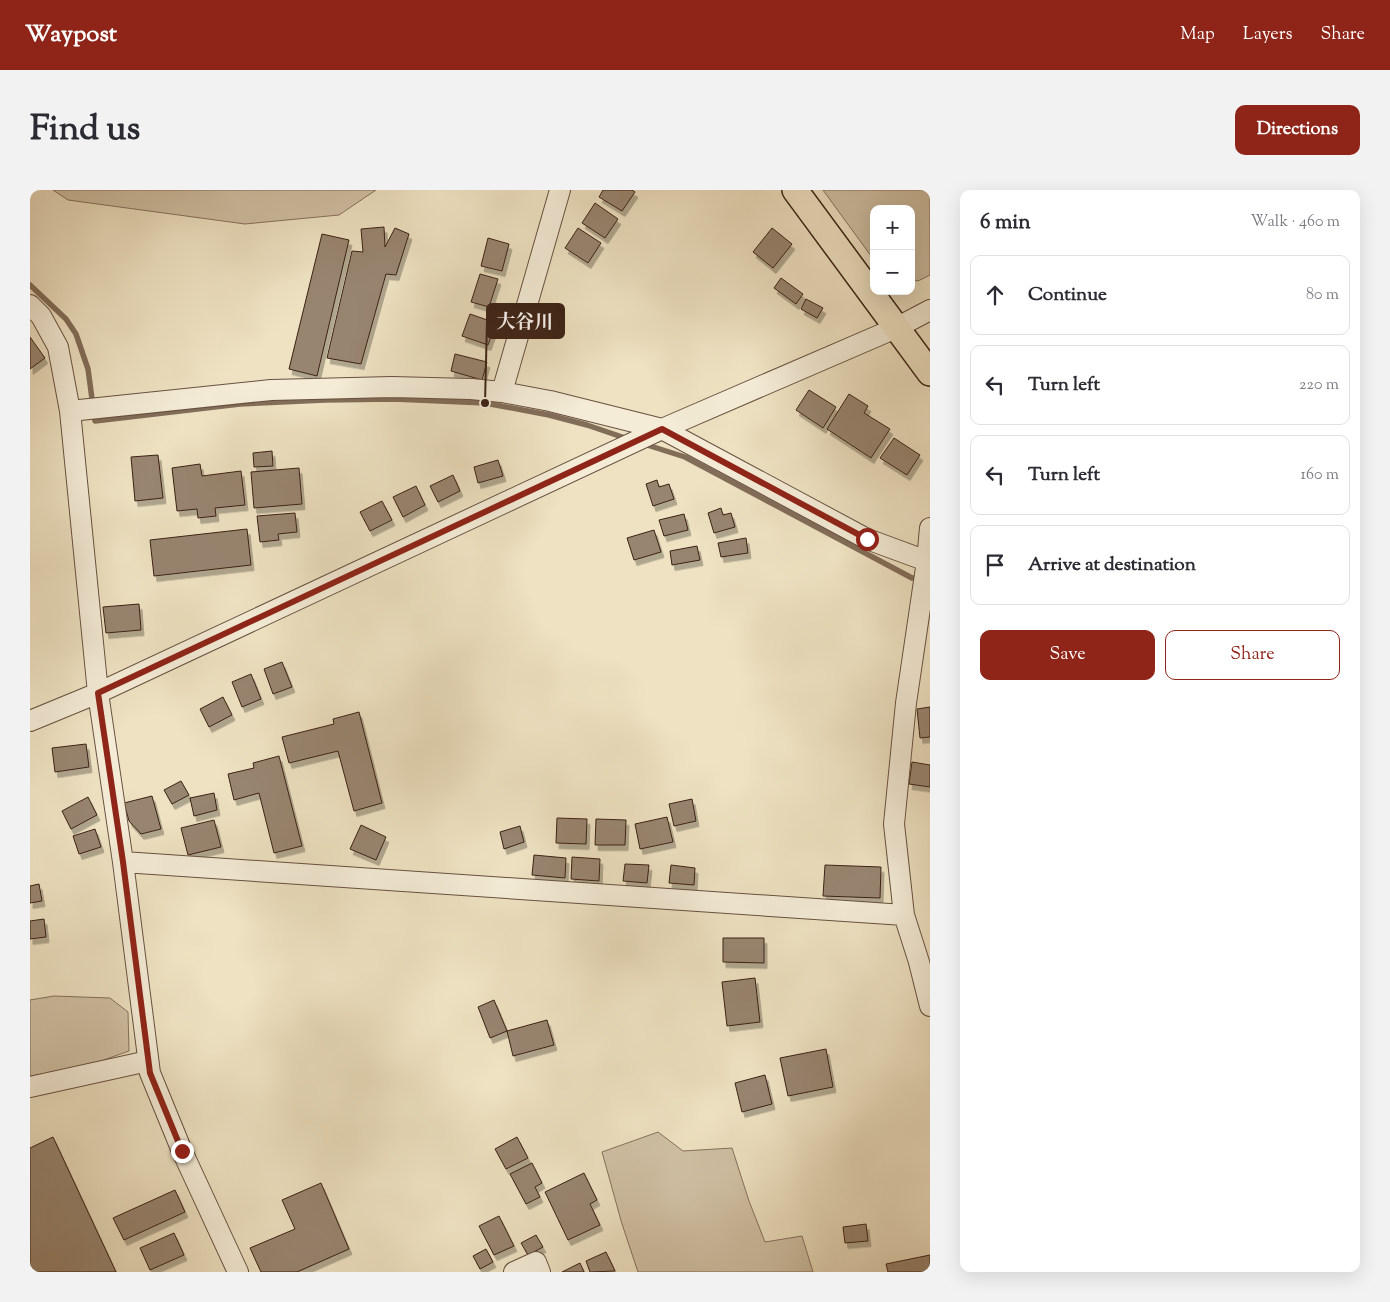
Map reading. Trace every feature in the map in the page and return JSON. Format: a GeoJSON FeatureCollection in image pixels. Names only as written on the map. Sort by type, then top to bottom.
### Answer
{"type":"FeatureCollection","features":[{"type":"Feature","properties":{"kind":"main road"},"geometry":{"type":"LineString","coordinates":[[795,190],[930,373]]}},
{"type":"Feature","properties":{"kind":"street"},"geometry":{"type":"LineString","coordinates":[[502,392],[560,190]]}},
{"type":"Feature","properties":{"kind":"street"},"geometry":{"type":"LineString","coordinates":[[30,305],[41,316],[58,347],[70,411],[98,693],[123,862],[150,1073],[238,1272]]}},
{"type":"Feature","properties":{"kind":"street"},"geometry":{"type":"LineString","coordinates":[[30,722],[98,693],[662,429],[896,328],[930,310]]}},
{"type":"Feature","properties":{"kind":"street"},"geometry":{"type":"LineString","coordinates":[[70,411],[271,390],[392,388],[471,389],[502,392],[662,429],[867,539],[928,561]]}},
{"type":"Feature","properties":{"kind":"street"},"geometry":{"type":"LineString","coordinates":[[930,528],[928,561],[906,703],[894,824],[904,915],[919,962],[930,1006]]}},
{"type":"Feature","properties":{"kind":"street"},"geometry":{"type":"LineString","coordinates":[[123,862],[904,915]]}},
{"type":"Feature","properties":{"kind":"street"},"geometry":{"type":"LineString","coordinates":[[30,1087],[148,1061]]}},
{"type":"Feature","properties":{"kind":"street"},"geometry":{"type":"LineString","coordinates":[[514,1272],[536,1262],[540,1272]]}},
{"type":"Feature","properties":{"kind":"shaded area"},"geometry":{"type":"Polygon","coordinates":[[[53,190],[376,190],[339,215],[245,224],[68,200],[53,190]]]}},
{"type":"Feature","properties":{"kind":"shaded area"},"geometry":{"type":"Polygon","coordinates":[[[823,190],[930,190],[930,275],[918,281],[915,280],[915,205],[870,205],[870,255],[823,190]]]}},
{"type":"Feature","properties":{"kind":"shaded area"},"geometry":{"type":"Polygon","coordinates":[[[54,996],[110,998],[128,1012],[129,1051],[78,1069],[30,1076],[30,1000],[54,996]]]}},
{"type":"Feature","properties":{"kind":"shaded area"},"geometry":{"type":"Polygon","coordinates":[[[658,1132],[683,1151],[732,1148],[749,1201],[765,1242],[802,1236],[813,1272],[638,1272],[622,1224],[602,1152],[658,1132]]]}},
{"type":"Feature","properties":{"kind":"building"},"geometry":{"type":"Polygon","coordinates":[[[603,190],[632,190],[635,192],[622,211],[599,197],[603,190]]]}},
{"type":"Feature","properties":{"kind":"building"},"geometry":{"type":"Polygon","coordinates":[[[595,203],[618,219],[605,238],[582,223],[595,203]]]}},
{"type":"Feature","properties":{"kind":"building"},"geometry":{"type":"Polygon","coordinates":[[[384,227],[385,247],[395,228],[409,234],[396,275],[386,274],[361,364],[327,358],[352,251],[363,252],[361,229],[384,227]]]}},
{"type":"Feature","properties":{"kind":"building"},"geometry":{"type":"Polygon","coordinates":[[[578,228],[601,243],[588,263],[565,248],[578,228]]]}},
{"type":"Feature","properties":{"kind":"building"},"geometry":{"type":"Polygon","coordinates":[[[772,228],[792,244],[773,268],[753,252],[772,228]]]}},
{"type":"Feature","properties":{"kind":"building"},"geometry":{"type":"Polygon","coordinates":[[[322,234],[349,240],[317,376],[289,369],[322,234]]]}},
{"type":"Feature","properties":{"kind":"building"},"geometry":{"type":"Polygon","coordinates":[[[488,238],[509,244],[502,271],[481,266],[488,238]]]}},
{"type":"Feature","properties":{"kind":"building"},"geometry":{"type":"Polygon","coordinates":[[[480,274],[498,279],[489,307],[471,302],[480,274]]]}},
{"type":"Feature","properties":{"kind":"building"},"geometry":{"type":"Polygon","coordinates":[[[781,278],[803,294],[796,304],[774,288],[781,278]]]}},
{"type":"Feature","properties":{"kind":"building"},"geometry":{"type":"Polygon","coordinates":[[[806,299],[823,308],[817,318],[801,309],[806,299]]]}},
{"type":"Feature","properties":{"kind":"building"},"geometry":{"type":"Polygon","coordinates":[[[470,314],[496,323],[488,345],[462,336],[470,314]]]}},
{"type":"Feature","properties":{"kind":"building"},"geometry":{"type":"Polygon","coordinates":[[[30,337],[45,358],[30,369],[30,337]]]}},
{"type":"Feature","properties":{"kind":"building"},"geometry":{"type":"Polygon","coordinates":[[[455,354],[487,362],[482,380],[451,371],[455,354]]]}},
{"type":"Feature","properties":{"kind":"building"},"geometry":{"type":"Polygon","coordinates":[[[809,390],[836,407],[823,428],[796,410],[809,390]]]}},
{"type":"Feature","properties":{"kind":"building"},"geometry":{"type":"Polygon","coordinates":[[[849,394],[868,406],[864,413],[890,429],[871,458],[827,429],[849,394]]]}},
{"type":"Feature","properties":{"kind":"building"},"geometry":{"type":"Polygon","coordinates":[[[894,438],[920,455],[907,475],[880,458],[894,438]]]}},
{"type":"Feature","properties":{"kind":"building"},"geometry":{"type":"Polygon","coordinates":[[[272,451],[273,466],[254,467],[253,453],[272,451]]]}},
{"type":"Feature","properties":{"kind":"building"},"geometry":{"type":"Polygon","coordinates":[[[158,455],[163,498],[135,501],[131,457],[158,455]]]}},
{"type":"Feature","properties":{"kind":"building"},"geometry":{"type":"Polygon","coordinates":[[[498,460],[503,476],[478,483],[474,467],[498,460]]]}},
{"type":"Feature","properties":{"kind":"building"},"geometry":{"type":"Polygon","coordinates":[[[200,464],[202,476],[241,471],[245,505],[215,508],[216,516],[198,518],[197,509],[177,511],[172,468],[200,464]]]}},
{"type":"Feature","properties":{"kind":"building"},"geometry":{"type":"Polygon","coordinates":[[[299,468],[302,504],[254,508],[251,472],[299,468]]]}},
{"type":"Feature","properties":{"kind":"building"},"geometry":{"type":"Polygon","coordinates":[[[453,475],[460,491],[438,502],[430,486],[453,475]]]}},
{"type":"Feature","properties":{"kind":"building"},"geometry":{"type":"Polygon","coordinates":[[[657,480],[659,487],[669,484],[674,499],[653,506],[646,484],[657,480]]]}},
{"type":"Feature","properties":{"kind":"building"},"geometry":{"type":"Polygon","coordinates":[[[416,486],[425,505],[403,517],[393,497],[416,486]]]}},
{"type":"Feature","properties":{"kind":"building"},"geometry":{"type":"Polygon","coordinates":[[[382,501],[392,520],[370,531],[360,512],[382,501]]]}},
{"type":"Feature","properties":{"kind":"building"},"geometry":{"type":"Polygon","coordinates":[[[721,508],[723,515],[731,513],[735,527],[714,533],[708,513],[721,508]]]}},
{"type":"Feature","properties":{"kind":"building"},"geometry":{"type":"Polygon","coordinates":[[[295,513],[297,532],[278,534],[279,540],[260,542],[257,516],[295,513]]]}},
{"type":"Feature","properties":{"kind":"building"},"geometry":{"type":"Polygon","coordinates":[[[684,514],[688,530],[664,536],[659,520],[684,514]]]}},
{"type":"Feature","properties":{"kind":"building"},"geometry":{"type":"Polygon","coordinates":[[[247,529],[251,565],[154,576],[150,540],[247,529]]]}},
{"type":"Feature","properties":{"kind":"building"},"geometry":{"type":"Polygon","coordinates":[[[654,530],[661,552],[634,560],[627,538],[654,530]]]}},
{"type":"Feature","properties":{"kind":"building"},"geometry":{"type":"Polygon","coordinates":[[[746,538],[748,553],[721,557],[718,543],[746,538]]]}},
{"type":"Feature","properties":{"kind":"building"},"geometry":{"type":"Polygon","coordinates":[[[697,546],[700,560],[672,565],[670,551],[697,546]]]}},
{"type":"Feature","properties":{"kind":"building"},"geometry":{"type":"Polygon","coordinates":[[[139,604],[141,630],[106,633],[103,607],[139,604]]]}},
{"type":"Feature","properties":{"kind":"building"},"geometry":{"type":"Polygon","coordinates":[[[282,662],[292,687],[273,694],[264,669],[282,662]]]}},
{"type":"Feature","properties":{"kind":"building"},"geometry":{"type":"Polygon","coordinates":[[[251,674],[261,699],[242,707],[232,682],[251,674]]]}},
{"type":"Feature","properties":{"kind":"building"},"geometry":{"type":"Polygon","coordinates":[[[223,697],[232,715],[209,727],[200,709],[223,697]]]}},
{"type":"Feature","properties":{"kind":"building"},"geometry":{"type":"Polygon","coordinates":[[[930,707],[930,737],[920,738],[917,709],[930,707]]]}},
{"type":"Feature","properties":{"kind":"building"},"geometry":{"type":"Polygon","coordinates":[[[359,712],[382,803],[354,811],[338,751],[289,763],[282,737],[334,724],[333,719],[359,712]]]}},
{"type":"Feature","properties":{"kind":"building"},"geometry":{"type":"Polygon","coordinates":[[[86,744],[89,767],[55,772],[52,748],[86,744]]]}},
{"type":"Feature","properties":{"kind":"building"},"geometry":{"type":"Polygon","coordinates":[[[279,756],[302,846],[274,853],[259,793],[234,800],[228,774],[254,768],[253,763],[279,756]]]}},
{"type":"Feature","properties":{"kind":"building"},"geometry":{"type":"Polygon","coordinates":[[[912,762],[930,765],[930,787],[909,784],[912,762]]]}},
{"type":"Feature","properties":{"kind":"building"},"geometry":{"type":"Polygon","coordinates":[[[181,781],[189,795],[172,804],[164,790],[181,781]]]}},
{"type":"Feature","properties":{"kind":"building"},"geometry":{"type":"Polygon","coordinates":[[[214,793],[217,810],[194,816],[190,798],[214,793]]]}},
{"type":"Feature","properties":{"kind":"building"},"geometry":{"type":"Polygon","coordinates":[[[152,796],[161,829],[141,834],[129,821],[124,803],[152,796]]]}},
{"type":"Feature","properties":{"kind":"building"},"geometry":{"type":"Polygon","coordinates":[[[88,797],[97,815],[71,829],[62,811],[88,797]]]}},
{"type":"Feature","properties":{"kind":"building"},"geometry":{"type":"Polygon","coordinates":[[[692,799],[696,821],[674,826],[669,804],[692,799]]]}},
{"type":"Feature","properties":{"kind":"building"},"geometry":{"type":"Polygon","coordinates":[[[667,817],[673,842],[640,849],[635,824],[667,817]]]}},
{"type":"Feature","properties":{"kind":"building"},"geometry":{"type":"Polygon","coordinates":[[[557,818],[587,819],[586,844],[556,843],[557,818]]]}},
{"type":"Feature","properties":{"kind":"building"},"geometry":{"type":"Polygon","coordinates":[[[596,819],[626,820],[625,845],[595,845],[596,819]]]}},
{"type":"Feature","properties":{"kind":"building"},"geometry":{"type":"Polygon","coordinates":[[[214,820],[221,847],[188,855],[181,828],[214,820]]]}},
{"type":"Feature","properties":{"kind":"building"},"geometry":{"type":"Polygon","coordinates":[[[361,825],[386,837],[376,860],[350,849],[361,825]]]}},
{"type":"Feature","properties":{"kind":"building"},"geometry":{"type":"Polygon","coordinates":[[[520,826],[524,842],[504,849],[500,832],[520,826]]]}},
{"type":"Feature","properties":{"kind":"building"},"geometry":{"type":"Polygon","coordinates":[[[95,829],[101,847],[79,854],[73,836],[95,829]]]}},
{"type":"Feature","properties":{"kind":"building"},"geometry":{"type":"Polygon","coordinates":[[[534,855],[566,858],[565,878],[532,875],[534,855]]]}},
{"type":"Feature","properties":{"kind":"building"},"geometry":{"type":"Polygon","coordinates":[[[572,857],[600,859],[599,881],[571,879],[572,857]]]}},
{"type":"Feature","properties":{"kind":"building"},"geometry":{"type":"Polygon","coordinates":[[[625,864],[649,865],[647,883],[623,881],[625,864]]]}},
{"type":"Feature","properties":{"kind":"building"},"geometry":{"type":"Polygon","coordinates":[[[671,865],[695,868],[694,885],[669,883],[671,865]]]}},
{"type":"Feature","properties":{"kind":"building"},"geometry":{"type":"Polygon","coordinates":[[[825,865],[881,867],[880,898],[823,896],[825,865]]]}},
{"type":"Feature","properties":{"kind":"building"},"geometry":{"type":"Polygon","coordinates":[[[39,884],[42,901],[30,903],[30,886],[39,884]]]}},
{"type":"Feature","properties":{"kind":"building"},"geometry":{"type":"Polygon","coordinates":[[[44,919],[46,937],[30,939],[30,921],[44,919]]]}},
{"type":"Feature","properties":{"kind":"building"},"geometry":{"type":"Polygon","coordinates":[[[723,938],[764,938],[764,963],[723,962],[723,938]]]}},
{"type":"Feature","properties":{"kind":"building"},"geometry":{"type":"Polygon","coordinates":[[[755,978],[760,1022],[727,1026],[722,982],[755,978]]]}},
{"type":"Feature","properties":{"kind":"building"},"geometry":{"type":"Polygon","coordinates":[[[494,1000],[507,1031],[490,1038],[478,1007],[494,1000]]]}},
{"type":"Feature","properties":{"kind":"building"},"geometry":{"type":"Polygon","coordinates":[[[547,1020],[554,1045],[513,1056],[507,1031],[547,1020]]]}},
{"type":"Feature","properties":{"kind":"building"},"geometry":{"type":"Polygon","coordinates":[[[826,1049],[833,1087],[788,1096],[780,1058],[826,1049]]]}},
{"type":"Feature","properties":{"kind":"building"},"geometry":{"type":"Polygon","coordinates":[[[765,1075],[772,1104],[742,1112],[735,1083],[765,1075]]]}},
{"type":"Feature","properties":{"kind":"building"},"geometry":{"type":"Polygon","coordinates":[[[53,1137],[116,1272],[30,1272],[30,1148],[53,1137]]]}},
{"type":"Feature","properties":{"kind":"building"},"geometry":{"type":"Polygon","coordinates":[[[517,1137],[528,1158],[506,1169],[495,1149],[517,1137]]]}},
{"type":"Feature","properties":{"kind":"building"},"geometry":{"type":"Polygon","coordinates":[[[532,1163],[542,1183],[535,1187],[540,1197],[526,1204],[510,1174],[532,1163]]]}},
{"type":"Feature","properties":{"kind":"building"},"geometry":{"type":"Polygon","coordinates":[[[584,1173],[597,1200],[590,1204],[600,1225],[568,1240],[545,1192],[584,1173]]]}},
{"type":"Feature","properties":{"kind":"building"},"geometry":{"type":"Polygon","coordinates":[[[321,1183],[349,1249],[297,1272],[261,1272],[250,1248],[295,1229],[282,1200],[321,1183]]]}},
{"type":"Feature","properties":{"kind":"building"},"geometry":{"type":"Polygon","coordinates":[[[175,1190],[185,1212],[124,1240],[113,1218],[175,1190]]]}},
{"type":"Feature","properties":{"kind":"building"},"geometry":{"type":"Polygon","coordinates":[[[499,1216],[514,1246],[494,1255],[479,1226],[499,1216]]]}},
{"type":"Feature","properties":{"kind":"building"},"geometry":{"type":"Polygon","coordinates":[[[866,1224],[868,1241],[845,1243],[843,1227],[866,1224]]]}},
{"type":"Feature","properties":{"kind":"building"},"geometry":{"type":"Polygon","coordinates":[[[174,1233],[184,1255],[150,1270],[140,1248],[174,1233]]]}},
{"type":"Feature","properties":{"kind":"building"},"geometry":{"type":"Polygon","coordinates":[[[536,1235],[543,1247],[528,1255],[521,1243],[536,1235]]]}},
{"type":"Feature","properties":{"kind":"building"},"geometry":{"type":"Polygon","coordinates":[[[486,1249],[493,1262],[480,1269],[473,1256],[486,1249]]]}},
{"type":"Feature","properties":{"kind":"building"},"geometry":{"type":"Polygon","coordinates":[[[606,1252],[615,1271],[590,1272],[586,1261],[606,1252]]]}},
{"type":"Feature","properties":{"kind":"building"},"geometry":{"type":"Polygon","coordinates":[[[930,1255],[930,1272],[888,1272],[886,1264],[930,1255]]]}},
{"type":"Feature","properties":{"kind":"building"},"geometry":{"type":"Polygon","coordinates":[[[580,1263],[584,1272],[562,1272],[580,1263]]]}},
{"type":"Feature","properties":{"kind":"waterway"},"geometry":{"type":"LineString","coordinates":[[30,285],[66,319],[76,334],[88,369],[95,421],[240,404],[394,399],[485,403],[549,415],[628,439]]}},
{"type":"Feature","properties":{"kind":"waterway"},"geometry":{"type":"LineString","coordinates":[[644,444],[685,457],[912,578],[920,578]]}},
{"type":"Feature","properties":{"kind":"place","name":"大谷川"},"geometry":{"type":"Point","coordinates":[485,403]}},
{"type":"Feature","properties":{"kind":"route"},"geometry":{"type":"LineString","coordinates":[[182,1151],[150,1073],[123,862],[98,693],[662,429],[867,539]]}}]}
